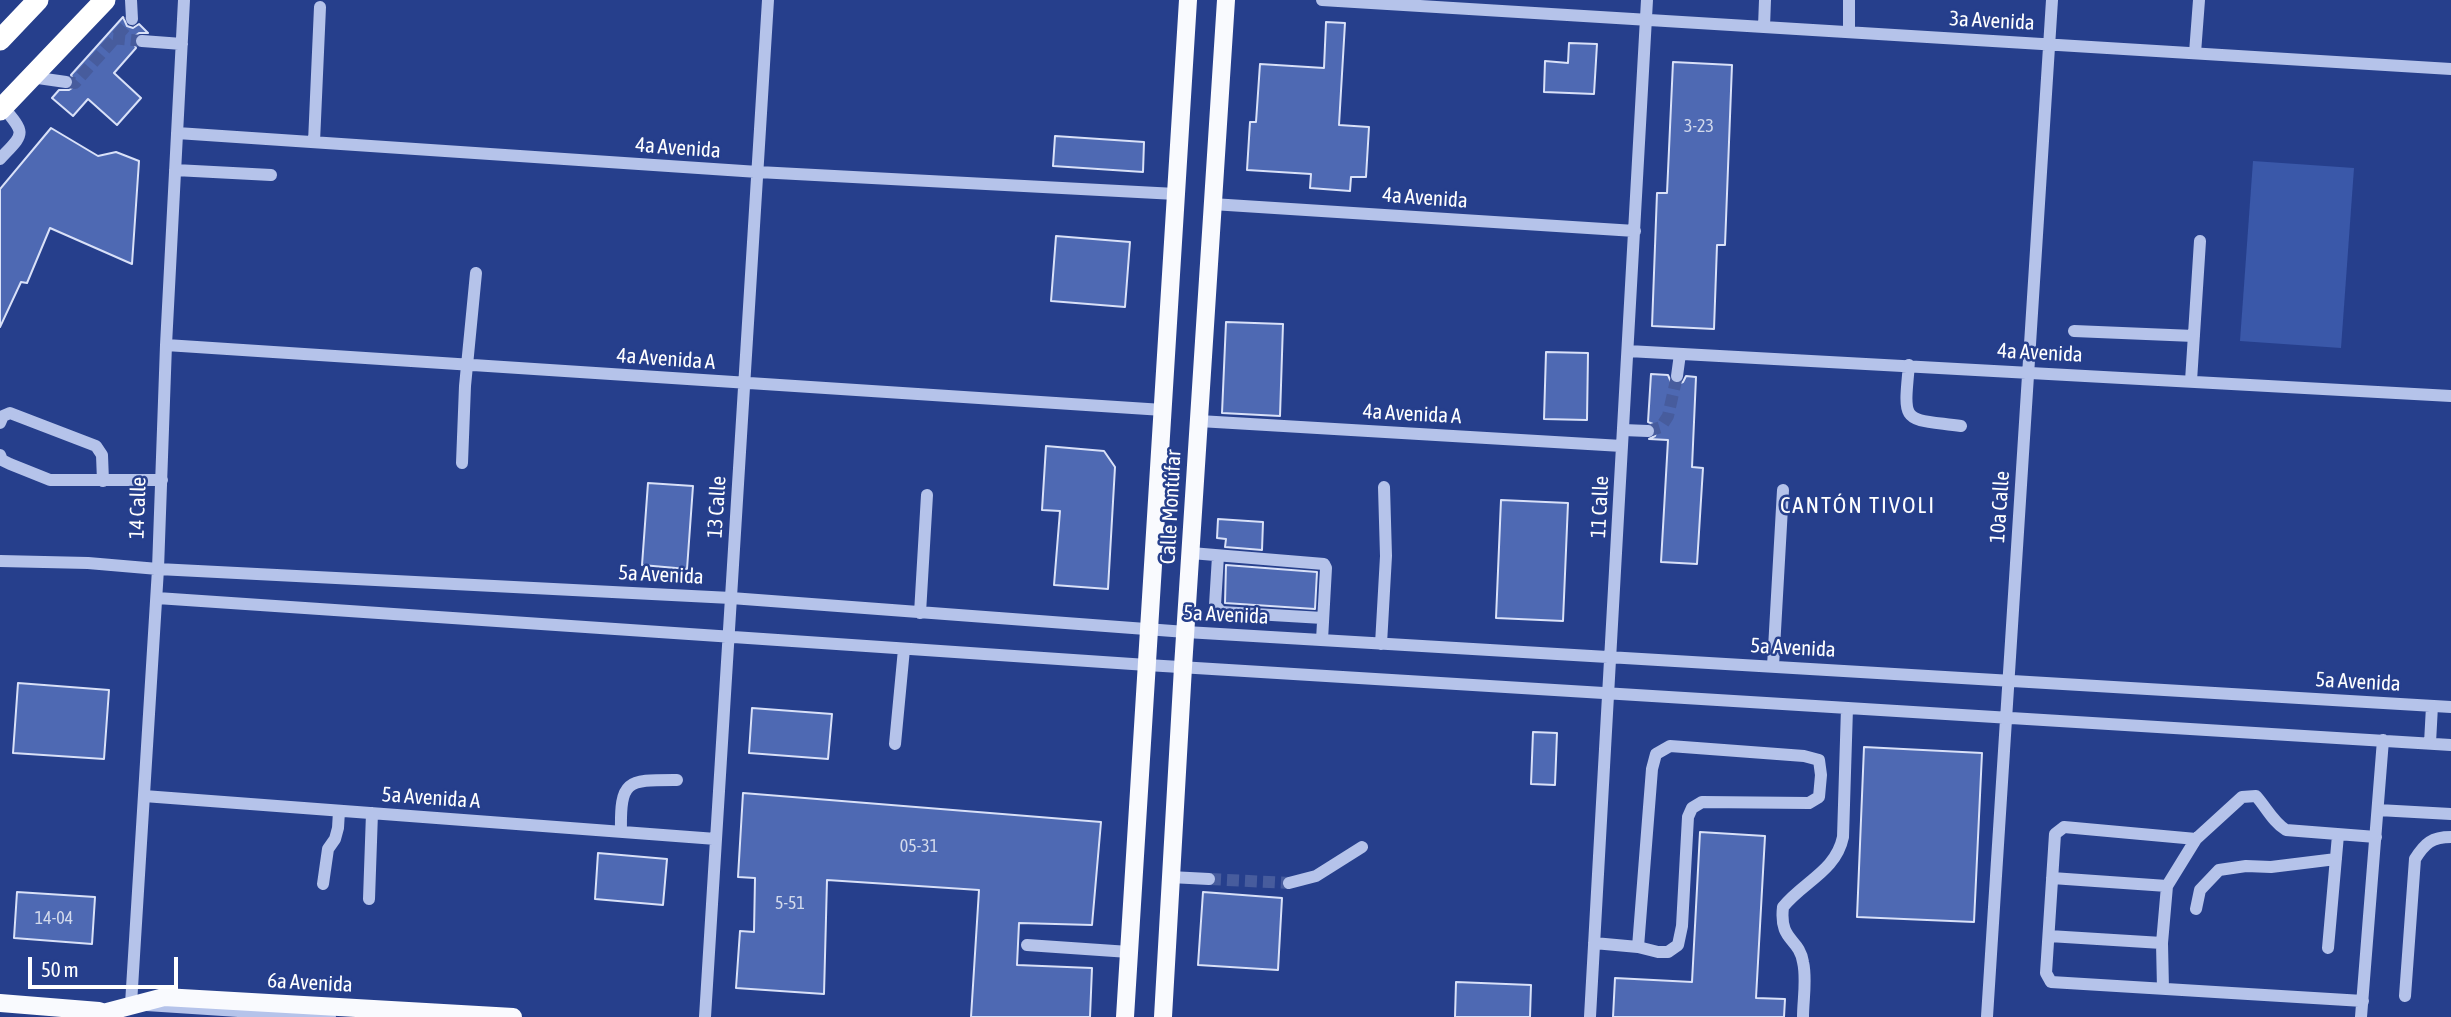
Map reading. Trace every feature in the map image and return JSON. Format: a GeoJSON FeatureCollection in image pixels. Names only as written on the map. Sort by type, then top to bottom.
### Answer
{"type":"FeatureCollection","features":[{"type":"Feature","properties":{"kind":"highway"},"geometry":{"type":"LineString","coordinates":[[1,38],[38,0]]}},
{"type":"Feature","properties":{"kind":"highway"},"geometry":{"type":"LineString","coordinates":[[1,108],[104,0]]}},
{"type":"Feature","properties":{"kind":"main road","name":"Calle Montúfar"},"geometry":{"type":"LineString","coordinates":[[1125,1017],[1188,0]]}},
{"type":"Feature","properties":{"kind":"main road","name":"Calle Montúfar"},"geometry":{"type":"LineString","coordinates":[[1163,1017],[1226,0]]}},
{"type":"Feature","properties":{"kind":"main road","name":"6a Avenida"},"geometry":{"type":"LineString","coordinates":[[0,1003],[113,1013],[164,997],[513,1017]]}},
{"type":"Feature","properties":{"kind":"street"},"geometry":{"type":"LineString","coordinates":[[131,0],[132,19]]}},
{"type":"Feature","properties":{"kind":"street","name":"14 Calle"},"geometry":{"type":"LineString","coordinates":[[113,1013],[144,796],[157,598],[166,345],[184,0]]}},
{"type":"Feature","properties":{"kind":"street","name":"13 Calle"},"geometry":{"type":"LineString","coordinates":[[705,1017],[768,0]]}},
{"type":"Feature","properties":{"kind":"street","name":"3a Avenida"},"geometry":{"type":"LineString","coordinates":[[1322,0],[2451,69]]}},
{"type":"Feature","properties":{"kind":"street","name":"11 Calle"},"geometry":{"type":"LineString","coordinates":[[1590,1017],[1647,0]]}},
{"type":"Feature","properties":{"kind":"street"},"geometry":{"type":"LineString","coordinates":[[1764,27],[1765,0]]}},
{"type":"Feature","properties":{"kind":"street"},"geometry":{"type":"LineString","coordinates":[[1849,0],[1849,32]]}},
{"type":"Feature","properties":{"kind":"street","name":"10a Calle"},"geometry":{"type":"LineString","coordinates":[[1987,1017],[2052,0]]}},
{"type":"Feature","properties":{"kind":"street"},"geometry":{"type":"LineString","coordinates":[[2195,53],[2199,0]]}},
{"type":"Feature","properties":{"kind":"street"},"geometry":{"type":"LineString","coordinates":[[314,142],[320,8]]}},
{"type":"Feature","properties":{"kind":"street"},"geometry":{"type":"LineString","coordinates":[[142,41],[182,44]]}},
{"type":"Feature","properties":{"kind":"street"},"geometry":{"type":"LineString","coordinates":[[31,77],[66,82]]}},
{"type":"Feature","properties":{"kind":"street"},"geometry":{"type":"LineString","coordinates":[[0,159],[20,137],[21,131],[18,124],[1,108]]}},
{"type":"Feature","properties":{"kind":"street","name":"4a Avenida"},"geometry":{"type":"LineString","coordinates":[[177,133],[758,172],[1176,194]]}},
{"type":"Feature","properties":{"kind":"street"},"geometry":{"type":"LineString","coordinates":[[175,170],[271,176]]}},
{"type":"Feature","properties":{"kind":"street","name":"4a Avenida"},"geometry":{"type":"LineString","coordinates":[[1212,204],[1635,231]]}},
{"type":"Feature","properties":{"kind":"street"},"geometry":{"type":"LineString","coordinates":[[2192,381],[2200,241]]}},
{"type":"Feature","properties":{"kind":"street"},"geometry":{"type":"LineString","coordinates":[[462,463],[467,365],[476,273]]}},
{"type":"Feature","properties":{"kind":"street"},"geometry":{"type":"LineString","coordinates":[[2074,331],[2194,336]]}},
{"type":"Feature","properties":{"kind":"street","name":"4a Avenida A"},"geometry":{"type":"LineString","coordinates":[[166,345],[1163,410]]}},
{"type":"Feature","properties":{"kind":"street","name":"4a Avenida"},"geometry":{"type":"LineString","coordinates":[[1628,351],[2451,396]]}},
{"type":"Feature","properties":{"kind":"street"},"geometry":{"type":"LineString","coordinates":[[1677,376],[1680,354]]}},
{"type":"Feature","properties":{"kind":"street"},"geometry":{"type":"LineString","coordinates":[[1909,365],[1905,404],[1907,413],[1914,419],[1961,426]]}},
{"type":"Feature","properties":{"kind":"street"},"geometry":{"type":"LineString","coordinates":[[0,423],[2,416],[10,413],[96,446],[102,455],[103,481]]}},
{"type":"Feature","properties":{"kind":"street","name":"4a Avenida A"},"geometry":{"type":"LineString","coordinates":[[1199,421],[1622,446]]}},
{"type":"Feature","properties":{"kind":"street"},"geometry":{"type":"LineString","coordinates":[[1623,430],[1648,431]]}},
{"type":"Feature","properties":{"kind":"street"},"geometry":{"type":"LineString","coordinates":[[0,455],[2,460],[10,464],[50,480],[162,480]]}},
{"type":"Feature","properties":{"kind":"street"},"geometry":{"type":"LineString","coordinates":[[1381,643],[1386,556],[1384,487]]}},
{"type":"Feature","properties":{"kind":"street"},"geometry":{"type":"LineString","coordinates":[[1773,666],[1783,491]]}},
{"type":"Feature","properties":{"kind":"street"},"geometry":{"type":"LineString","coordinates":[[920,612],[927,495]]}},
{"type":"Feature","properties":{"kind":"street"},"geometry":{"type":"LineString","coordinates":[[1191,553],[1324,564],[1326,568],[1322,640]]}},
{"type":"Feature","properties":{"kind":"street"},"geometry":{"type":"LineString","coordinates":[[1218,556],[1217,610],[1323,618]]}},
{"type":"Feature","properties":{"kind":"street","name":"5a Avenida"},"geometry":{"type":"LineString","coordinates":[[0,561],[88,563],[158,569],[731,598],[1149,630],[2451,707]]}},
{"type":"Feature","properties":{"kind":"street"},"geometry":{"type":"LineString","coordinates":[[157,598],[1147,665],[2451,745]]}},
{"type":"Feature","properties":{"kind":"street"},"geometry":{"type":"LineString","coordinates":[[895,744],[904,649]]}},
{"type":"Feature","properties":{"kind":"street"},"geometry":{"type":"LineString","coordinates":[[2430,743],[2432,706]]}},
{"type":"Feature","properties":{"kind":"street"},"geometry":{"type":"LineString","coordinates":[[1803,1017],[1803,962],[1798,949],[1786,934],[1782,918],[1783,907],[1825,870],[1840,852],[1843,837],[1847,708]]}},
{"type":"Feature","properties":{"kind":"street"},"geometry":{"type":"LineString","coordinates":[[2361,1017],[2383,740]]}},
{"type":"Feature","properties":{"kind":"street"},"geometry":{"type":"LineString","coordinates":[[1594,943],[1638,947],[1658,952],[1668,952],[1678,945],[1682,926],[1688,817],[1692,808],[1702,802],[1809,803],[1819,797],[1819,760],[1804,756],[1670,746],[1656,754],[1652,769],[1638,947]]}},
{"type":"Feature","properties":{"kind":"street"},"geometry":{"type":"LineString","coordinates":[[621,832],[622,796],[628,787],[641,780],[677,780]]}},
{"type":"Feature","properties":{"kind":"street","name":"5a Avenida A"},"geometry":{"type":"LineString","coordinates":[[144,796],[716,839]]}},
{"type":"Feature","properties":{"kind":"street"},"geometry":{"type":"LineString","coordinates":[[2163,989],[2162,943],[2167,886],[2196,839],[2242,797],[2256,796],[2276,823],[2286,830],[2375,837]]}},
{"type":"Feature","properties":{"kind":"street"},"geometry":{"type":"LineString","coordinates":[[2378,810],[2451,814]]}},
{"type":"Feature","properties":{"kind":"street"},"geometry":{"type":"LineString","coordinates":[[323,884],[328,849],[338,828],[339,811]]}},
{"type":"Feature","properties":{"kind":"street"},"geometry":{"type":"LineString","coordinates":[[369,899],[372,813]]}},
{"type":"Feature","properties":{"kind":"street"},"geometry":{"type":"LineString","coordinates":[[2196,839],[2064,827],[2055,834],[2046,973],[2052,982],[2363,1001]]}},
{"type":"Feature","properties":{"kind":"street"},"geometry":{"type":"LineString","coordinates":[[2328,947],[2338,835]]}},
{"type":"Feature","properties":{"kind":"street"},"geometry":{"type":"LineString","coordinates":[[2405,996],[2415,859],[2422,847],[2434,837],[2451,837]]}},
{"type":"Feature","properties":{"kind":"street"},"geometry":{"type":"LineString","coordinates":[[1289,883],[1316,876],[1362,847]]}},
{"type":"Feature","properties":{"kind":"street"},"geometry":{"type":"LineString","coordinates":[[2196,909],[2200,890],[2219,870],[2336,859]]}},
{"type":"Feature","properties":{"kind":"street"},"geometry":{"type":"LineString","coordinates":[[1170,877],[1209,879]]}},
{"type":"Feature","properties":{"kind":"street"},"geometry":{"type":"LineString","coordinates":[[2052,878],[2167,886]]}},
{"type":"Feature","properties":{"kind":"street"},"geometry":{"type":"LineString","coordinates":[[2049,936],[2162,943]]}},
{"type":"Feature","properties":{"kind":"street"},"geometry":{"type":"LineString","coordinates":[[1027,945],[1129,952]]}},
{"type":"Feature","properties":{"kind":"street"},"geometry":{"type":"LineString","coordinates":[[113,1013],[330,1017]]}},
{"type":"Feature","properties":{"kind":"shaded area"},"geometry":{"type":"Polygon","coordinates":[[[2253,161],[2354,168],[2341,348],[2240,341],[2253,161]]]}},
{"type":"Feature","properties":{"kind":"building"},"geometry":{"type":"Polygon","coordinates":[[[123,17],[127,26],[133,28],[139,24],[148,33],[135,36],[133,41],[136,48],[114,73],[141,98],[117,125],[88,99],[73,116],[52,98],[59,90],[72,88],[75,83],[71,75],[123,17]]]}},
{"type":"Feature","properties":{"kind":"building"},"geometry":{"type":"Polygon","coordinates":[[[1326,22],[1345,23],[1339,125],[1369,127],[1366,177],[1351,177],[1350,191],[1310,188],[1311,174],[1247,170],[1250,122],[1256,122],[1260,64],[1324,68],[1326,22]]]}},
{"type":"Feature","properties":{"kind":"building"},"geometry":{"type":"Polygon","coordinates":[[[1569,43],[1597,44],[1594,94],[1544,92],[1545,61],[1568,63],[1569,43]]]}},
{"type":"Feature","properties":{"kind":"building"},"geometry":{"type":"Polygon","coordinates":[[[1673,62],[1732,65],[1725,245],[1717,245],[1714,329],[1652,326],[1657,193],[1667,193],[1673,62]]]}},
{"type":"Feature","properties":{"kind":"building"},"geometry":{"type":"Polygon","coordinates":[[[51,128],[98,156],[116,152],[139,161],[132,264],[50,228],[27,283],[21,282],[0,327],[0,189],[51,128]]]}},
{"type":"Feature","properties":{"kind":"building"},"geometry":{"type":"Polygon","coordinates":[[[1055,136],[1144,142],[1143,172],[1053,166],[1055,136]]]}},
{"type":"Feature","properties":{"kind":"building"},"geometry":{"type":"Polygon","coordinates":[[[1056,236],[1130,242],[1125,307],[1051,301],[1056,236]]]}},
{"type":"Feature","properties":{"kind":"building"},"geometry":{"type":"Polygon","coordinates":[[[1226,322],[1283,324],[1280,416],[1222,413],[1226,322]]]}},
{"type":"Feature","properties":{"kind":"building"},"geometry":{"type":"Polygon","coordinates":[[[1546,352],[1588,353],[1587,420],[1544,419],[1546,352]]]}},
{"type":"Feature","properties":{"kind":"building"},"geometry":{"type":"Polygon","coordinates":[[[1651,374],[1668,375],[1676,385],[1683,382],[1686,376],[1696,377],[1692,467],[1703,468],[1697,564],[1661,562],[1668,440],[1649,439],[1655,436],[1657,431],[1653,424],[1648,422],[1651,374]]]}},
{"type":"Feature","properties":{"kind":"building"},"geometry":{"type":"Polygon","coordinates":[[[1046,446],[1104,451],[1115,467],[1108,589],[1054,585],[1060,511],[1042,510],[1046,446]]]}},
{"type":"Feature","properties":{"kind":"building"},"geometry":{"type":"Polygon","coordinates":[[[648,483],[693,486],[687,569],[642,565],[648,483]]]}},
{"type":"Feature","properties":{"kind":"building"},"geometry":{"type":"Polygon","coordinates":[[[1501,500],[1568,503],[1563,621],[1496,618],[1501,500]]]}},
{"type":"Feature","properties":{"kind":"building"},"geometry":{"type":"Polygon","coordinates":[[[1218,519],[1263,522],[1262,550],[1225,547],[1226,539],[1217,538],[1218,519]]]}},
{"type":"Feature","properties":{"kind":"building"},"geometry":{"type":"Polygon","coordinates":[[[1226,565],[1317,572],[1315,609],[1225,603],[1226,565]]]}},
{"type":"Feature","properties":{"kind":"building"},"geometry":{"type":"Polygon","coordinates":[[[18,683],[109,690],[104,759],[13,753],[18,683]]]}},
{"type":"Feature","properties":{"kind":"building"},"geometry":{"type":"Polygon","coordinates":[[[752,708],[832,714],[828,759],[749,753],[752,708]]]}},
{"type":"Feature","properties":{"kind":"building"},"geometry":{"type":"Polygon","coordinates":[[[1533,732],[1557,733],[1555,785],[1531,784],[1533,732]]]}},
{"type":"Feature","properties":{"kind":"building"},"geometry":{"type":"Polygon","coordinates":[[[1864,747],[1982,753],[1974,922],[1857,917],[1864,747]]]}},
{"type":"Feature","properties":{"kind":"building"},"geometry":{"type":"Polygon","coordinates":[[[743,793],[1101,822],[1092,925],[1019,923],[1017,965],[1092,968],[1090,1017],[971,1017],[979,890],[827,880],[824,994],[736,988],[740,931],[754,932],[755,878],[738,877],[743,793]]]}},
{"type":"Feature","properties":{"kind":"building"},"geometry":{"type":"Polygon","coordinates":[[[1700,832],[1765,836],[1756,998],[1785,999],[1784,1017],[1613,1017],[1615,978],[1692,982],[1700,832]]]}},
{"type":"Feature","properties":{"kind":"building"},"geometry":{"type":"Polygon","coordinates":[[[598,853],[667,859],[663,905],[595,899],[598,853]]]}},
{"type":"Feature","properties":{"kind":"building"},"geometry":{"type":"Polygon","coordinates":[[[17,892],[95,897],[92,944],[14,938],[17,892]]]}},
{"type":"Feature","properties":{"kind":"building"},"geometry":{"type":"Polygon","coordinates":[[[1203,892],[1282,898],[1278,970],[1198,965],[1203,892]]]}},
{"type":"Feature","properties":{"kind":"building"},"geometry":{"type":"Polygon","coordinates":[[[1456,982],[1531,985],[1530,1017],[1455,1017],[1456,982]]]}},
{"type":"Feature","properties":{"kind":"tunnel"},"geometry":{"type":"LineString","coordinates":[[66,82],[75,83],[132,19]]}},
{"type":"Feature","properties":{"kind":"tunnel"},"geometry":{"type":"LineString","coordinates":[[113,38],[142,41]]}},
{"type":"Feature","properties":{"kind":"tunnel"},"geometry":{"type":"LineString","coordinates":[[1648,431],[1661,427],[1668,416],[1677,376]]}},
{"type":"Feature","properties":{"kind":"tunnel"},"geometry":{"type":"LineString","coordinates":[[1209,879],[1289,883]]}},
{"type":"Feature","properties":{"kind":"district","name":"CANTÓN TIVOLI"},"geometry":{"type":"Point","coordinates":[1858,506]}}]}
